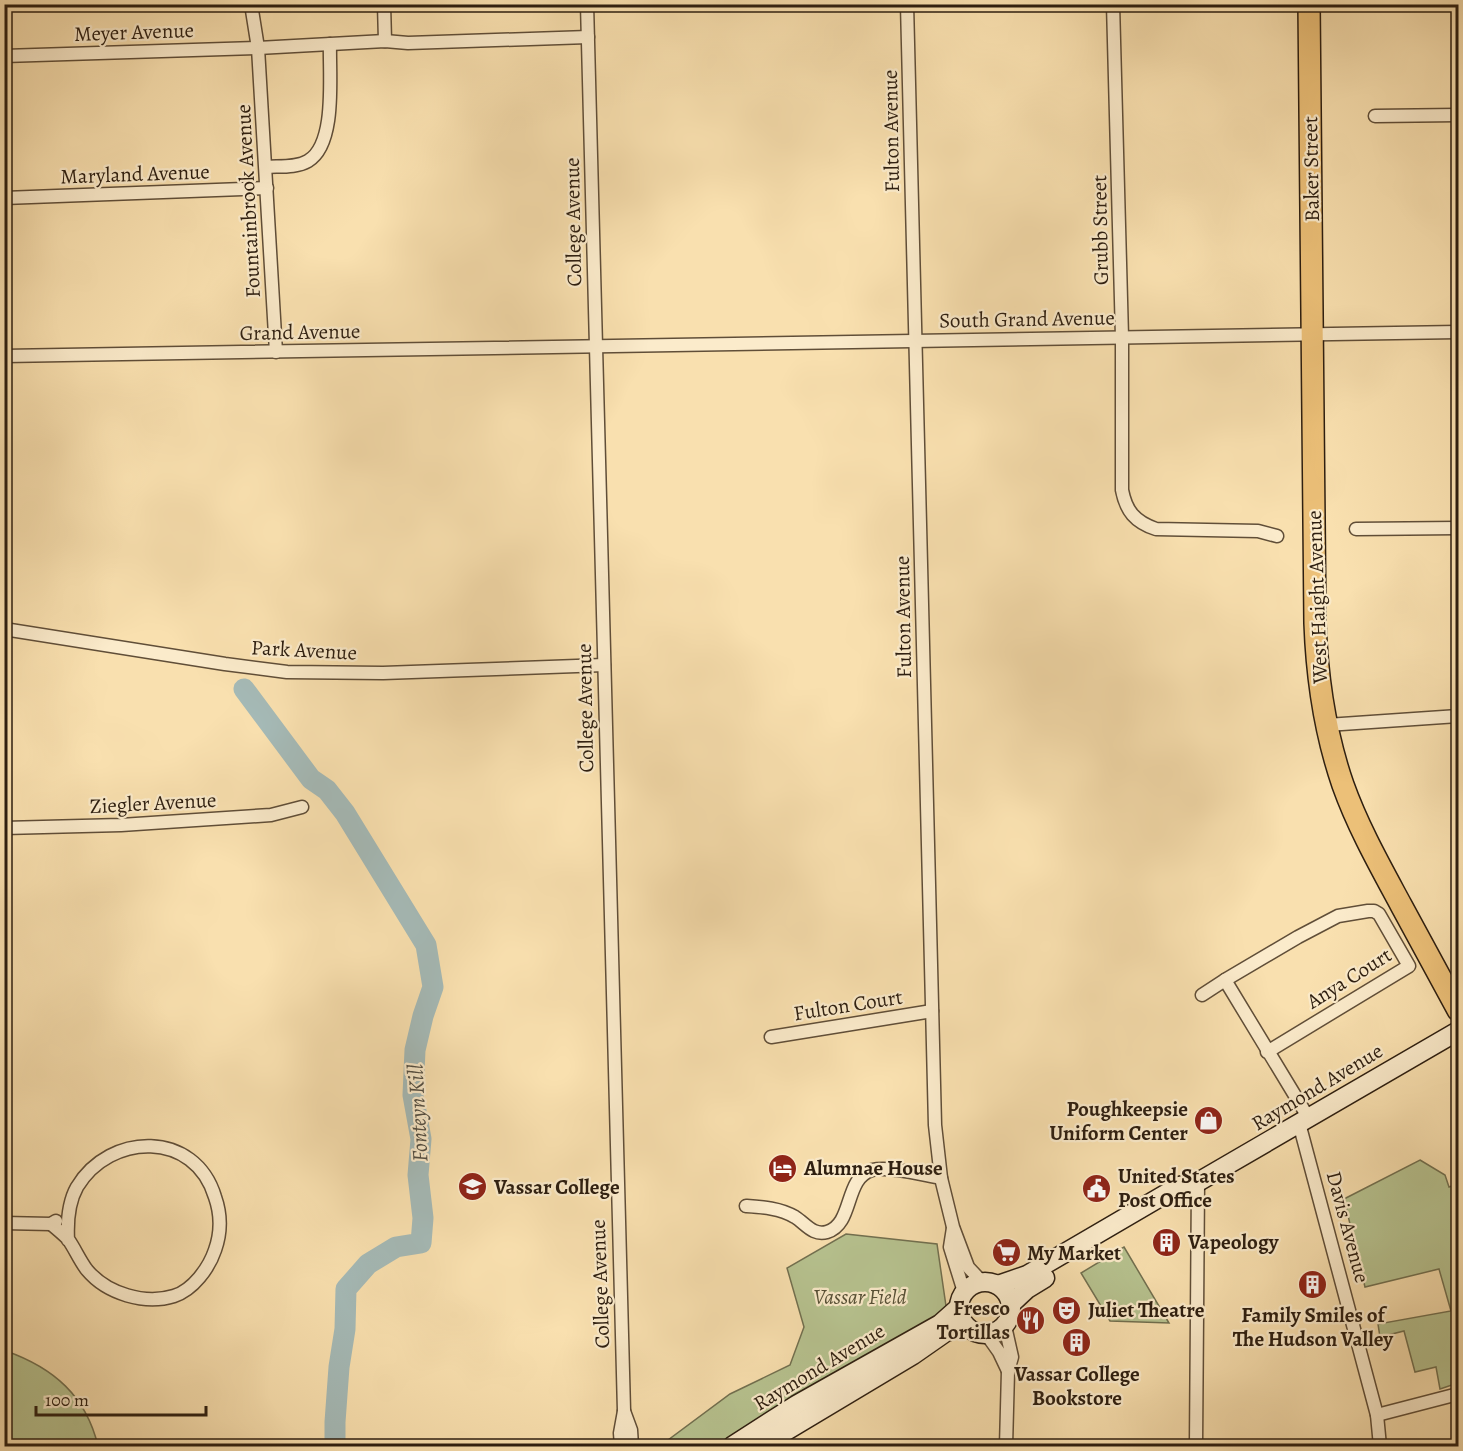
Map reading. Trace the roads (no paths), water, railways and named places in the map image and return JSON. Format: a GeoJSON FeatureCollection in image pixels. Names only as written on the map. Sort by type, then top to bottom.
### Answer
{"type":"FeatureCollection","features":[{"type":"Feature","properties":{"kind":"highway","name":"Baker Street"},"geometry":{"type":"LineString","coordinates":[[1309,4],[1312,334]]}},
{"type":"Feature","properties":{"kind":"highway","name":"West Haight Avenue"},"geometry":{"type":"LineString","coordinates":[[1312,334],[1315,623],[1318,675],[1327,725],[1343,785],[1358,822],[1376,860],[1458,1010]]}},
{"type":"Feature","properties":{"kind":"main road","name":"Raymond Avenue"},"geometry":{"type":"LineString","coordinates":[[1011,1304],[1027,1289],[1184,1196],[1198,1182],[1458,1031]]}},
{"type":"Feature","properties":{"kind":"main road","name":"Raymond Avenue"},"geometry":{"type":"LineString","coordinates":[[990,1284],[1027,1275],[1179,1186],[1198,1182]]}},
{"type":"Feature","properties":{"kind":"main road"},"geometry":{"type":"LineString","coordinates":[[990,1284],[1004,1290],[1011,1304],[1009,1319],[1005,1326],[997,1332],[987,1335],[975,1333],[965,1326],[960,1318],[961,1300],[972,1285],[990,1284]]}},
{"type":"Feature","properties":{"kind":"main road","name":"Raymond Avenue"},"geometry":{"type":"LineString","coordinates":[[732,1446],[856,1370],[940,1324],[961,1300]]}},
{"type":"Feature","properties":{"kind":"main road","name":"Raymond Avenue"},"geometry":{"type":"LineString","coordinates":[[761,1446],[914,1355],[946,1332],[965,1326]]}},
{"type":"Feature","properties":{"kind":"street","name":"Fountainbrook Avenue"},"geometry":{"type":"LineString","coordinates":[[251,4],[258,48],[276,352]]}},
{"type":"Feature","properties":{"kind":"street"},"geometry":{"type":"LineString","coordinates":[[384,4],[384,41]]}},
{"type":"Feature","properties":{"kind":"street","name":"College Avenue"},"geometry":{"type":"LineString","coordinates":[[587,4],[624,1411],[620,1433],[621,1446]]}},
{"type":"Feature","properties":{"kind":"street","name":"Fulton Avenue"},"geometry":{"type":"LineString","coordinates":[[907,4],[935,1125],[941,1178],[953,1227],[968,1267],[990,1284]]}},
{"type":"Feature","properties":{"kind":"street","name":"Grubb Street"},"geometry":{"type":"LineString","coordinates":[[1113,4],[1124,503],[1142,524],[1156,529],[1258,531],[1277,536]]}},
{"type":"Feature","properties":{"kind":"street","name":"Meyer Avenue"},"geometry":{"type":"LineString","coordinates":[[4,56],[258,48],[384,41],[408,43],[588,37]]}},
{"type":"Feature","properties":{"kind":"street"},"geometry":{"type":"LineString","coordinates":[[266,167],[291,166],[307,162],[321,147],[327,130],[330,44]]}},
{"type":"Feature","properties":{"kind":"street"},"geometry":{"type":"LineString","coordinates":[[1375,116],[1458,115]]}},
{"type":"Feature","properties":{"kind":"street","name":"Maryland Avenue"},"geometry":{"type":"LineString","coordinates":[[4,198],[267,188]]}},
{"type":"Feature","properties":{"kind":"street","name":"South Grand Avenue"},"geometry":{"type":"LineString","coordinates":[[596,346],[1458,332]]}},
{"type":"Feature","properties":{"kind":"street","name":"Grand Avenue"},"geometry":{"type":"LineString","coordinates":[[4,356],[596,346]]}},
{"type":"Feature","properties":{"kind":"street"},"geometry":{"type":"LineString","coordinates":[[1356,529],[1458,528]]}},
{"type":"Feature","properties":{"kind":"street","name":"Park Avenue"},"geometry":{"type":"LineString","coordinates":[[4,629],[287,672],[383,673],[604,665]]}},
{"type":"Feature","properties":{"kind":"street"},"geometry":{"type":"LineString","coordinates":[[1327,725],[1458,716]]}},
{"type":"Feature","properties":{"kind":"street","name":"Ziegler Avenue"},"geometry":{"type":"LineString","coordinates":[[4,828],[121,825],[271,815],[302,807]]}},
{"type":"Feature","properties":{"kind":"street","name":"Anya Court"},"geometry":{"type":"LineString","coordinates":[[1202,995],[1298,937],[1338,916],[1368,911],[1379,914],[1409,966],[1267,1052]]}},
{"type":"Feature","properties":{"kind":"street","name":"Davis Avenue"},"geometry":{"type":"LineString","coordinates":[[1225,980],[1303,1120],[1377,1415],[1380,1446]]}},
{"type":"Feature","properties":{"kind":"street","name":"Fulton Court"},"geometry":{"type":"LineString","coordinates":[[771,1037],[932,1011]]}},
{"type":"Feature","properties":{"kind":"street"},"geometry":{"type":"LineString","coordinates":[[51,1224],[68,1240],[88,1272],[100,1281],[126,1295],[157,1300],[181,1293],[197,1280],[215,1252],[220,1222],[213,1188],[199,1165],[186,1155],[169,1147],[156,1145],[128,1150],[101,1161],[77,1187],[68,1210],[68,1240]]}},
{"type":"Feature","properties":{"kind":"street"},"geometry":{"type":"LineString","coordinates":[[746,1206],[778,1210],[794,1217],[814,1232],[829,1232],[839,1223],[857,1181],[867,1172],[885,1169],[941,1178]]}},
{"type":"Feature","properties":{"kind":"street"},"geometry":{"type":"LineString","coordinates":[[1196,1446],[1198,1182]]}},
{"type":"Feature","properties":{"kind":"street"},"geometry":{"type":"LineString","coordinates":[[4,1223],[51,1224],[68,1210]]}},
{"type":"Feature","properties":{"kind":"street","name":"Fulton Avenue"},"geometry":{"type":"LineString","coordinates":[[953,1227],[950,1247],[961,1300]]}},
{"type":"Feature","properties":{"kind":"street"},"geometry":{"type":"LineString","coordinates":[[1005,1326],[1012,1357],[1008,1371],[1006,1446]]}},
{"type":"Feature","properties":{"kind":"street"},"geometry":{"type":"LineString","coordinates":[[987,1335],[1008,1371]]}},
{"type":"Feature","properties":{"kind":"street"},"geometry":{"type":"LineString","coordinates":[[1377,1415],[1458,1394]]}},
{"type":"Feature","properties":{"kind":"street","name":"College Avenue"},"geometry":{"type":"LineString","coordinates":[[624,1411],[631,1430],[632,1446]]}},
{"type":"Feature","properties":{"kind":"waterway","name":"Fonteyn Kill"},"geometry":{"type":"LineString","coordinates":[[244,689],[311,779],[327,790],[345,813],[426,945],[433,987],[415,1050],[413,1095],[421,1139],[418,1175],[423,1218],[421,1243],[396,1247],[368,1264],[346,1289],[335,1446]]}},
{"type":"Feature","properties":{"kind":"place","name":"Poughkeepsie Uniform Center"},"geometry":{"type":"Point","coordinates":[1209,1121]}},
{"type":"Feature","properties":{"kind":"place","name":"Alumnae House"},"geometry":{"type":"Point","coordinates":[783,1168]}},
{"type":"Feature","properties":{"kind":"place","name":"Vassar College"},"geometry":{"type":"Point","coordinates":[473,1187]}},
{"type":"Feature","properties":{"kind":"place","name":"United States Post Office"},"geometry":{"type":"Point","coordinates":[1097,1188]}},
{"type":"Feature","properties":{"kind":"place","name":"Vapeology"},"geometry":{"type":"Point","coordinates":[1167,1242]}},
{"type":"Feature","properties":{"kind":"place","name":"My Market"},"geometry":{"type":"Point","coordinates":[1006,1253]}},
{"type":"Feature","properties":{"kind":"place","name":"Family Smiles of The Hudson Valley"},"geometry":{"type":"Point","coordinates":[1313,1284]}},
{"type":"Feature","properties":{"kind":"place","name":"Juliet Theatre"},"geometry":{"type":"Point","coordinates":[1067,1310]}},
{"type":"Feature","properties":{"kind":"place","name":"Fresco Tortillas"},"geometry":{"type":"Point","coordinates":[1031,1320]}},
{"type":"Feature","properties":{"kind":"place","name":"Vassar College Bookstore"},"geometry":{"type":"Point","coordinates":[1077,1343]}},
{"type":"Feature","properties":{"kind":"park label","name":"Vassar Field"},"geometry":{"type":"Point","coordinates":[860,1297]}}]}
